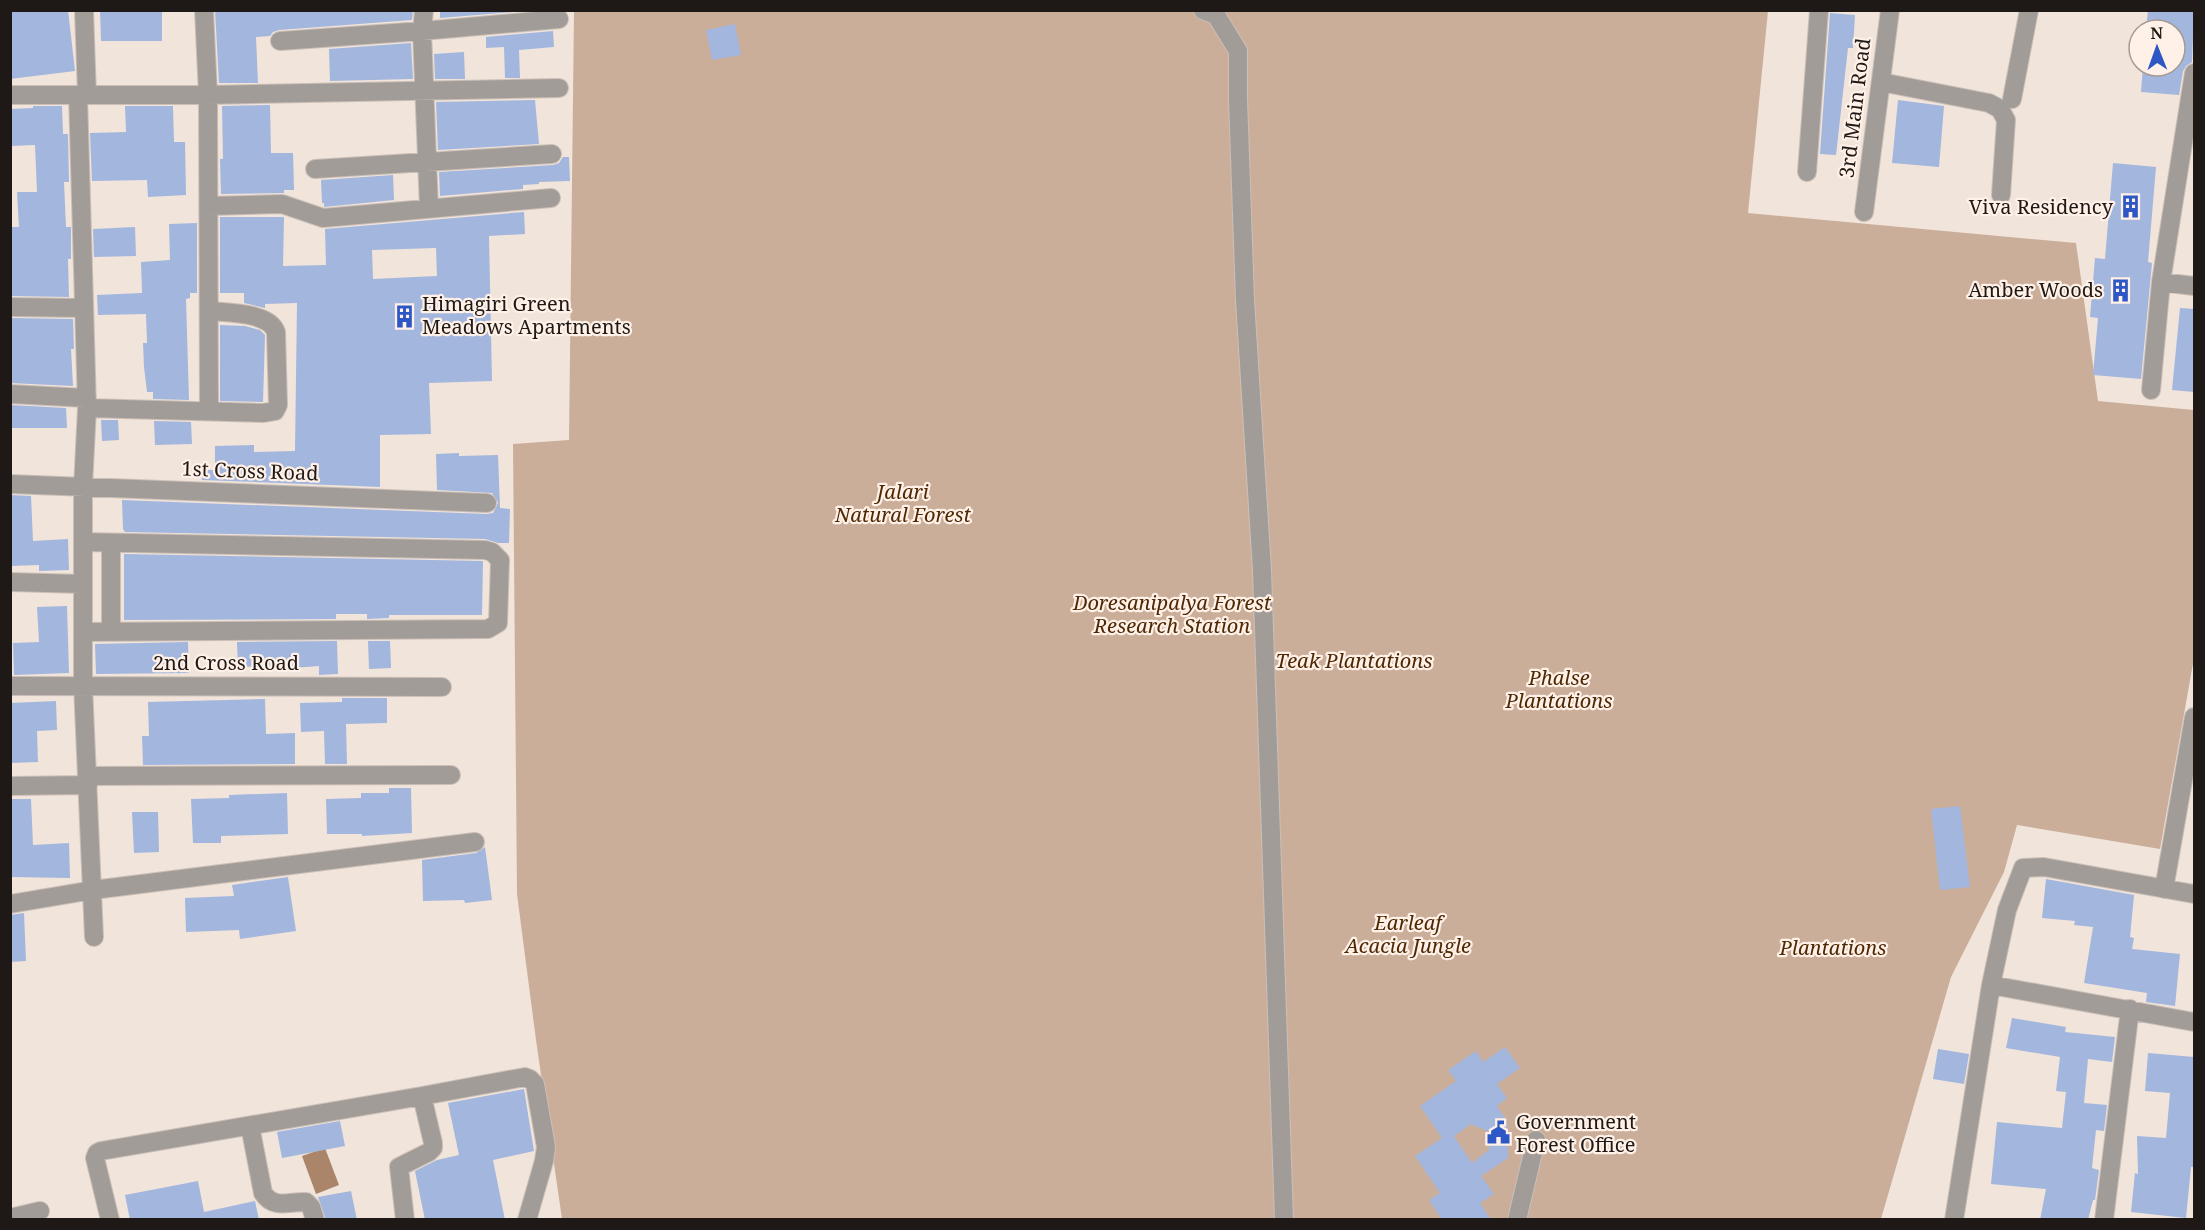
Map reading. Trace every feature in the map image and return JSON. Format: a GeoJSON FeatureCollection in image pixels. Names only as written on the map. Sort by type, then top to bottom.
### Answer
{"type":"FeatureCollection","features":[{"type":"Feature","properties":{"kind":"street"},"geometry":{"type":"LineString","coordinates":[[84,10],[83,308],[86,403],[83,487],[83,685],[94,937]]}},
{"type":"Feature","properties":{"kind":"street"},"geometry":{"type":"LineString","coordinates":[[204,10],[208,95],[209,410]]}},
{"type":"Feature","properties":{"kind":"street"},"geometry":{"type":"LineString","coordinates":[[424,10],[422,32],[429,208]]}},
{"type":"Feature","properties":{"kind":"street"},"geometry":{"type":"LineString","coordinates":[[1203,10],[1216,15],[1238,51],[1245,300],[1262,570],[1284,1220]]}},
{"type":"Feature","properties":{"kind":"street"},"geometry":{"type":"LineString","coordinates":[[1807,172],[1820,10]]}},
{"type":"Feature","properties":{"kind":"street","name":"3rd Main Road"},"geometry":{"type":"LineString","coordinates":[[1864,212],[1890,10]]}},
{"type":"Feature","properties":{"kind":"street"},"geometry":{"type":"LineString","coordinates":[[2012,99],[2029,10]]}},
{"type":"Feature","properties":{"kind":"street"},"geometry":{"type":"LineString","coordinates":[[280,40],[422,32],[559,20]]}},
{"type":"Feature","properties":{"kind":"street"},"geometry":{"type":"LineString","coordinates":[[2151,390],[2161,282],[2194,73]]}},
{"type":"Feature","properties":{"kind":"street"},"geometry":{"type":"LineString","coordinates":[[1881,82],[1989,103],[2000,109],[2006,120],[2001,195]]}},
{"type":"Feature","properties":{"kind":"street"},"geometry":{"type":"LineString","coordinates":[[10,95],[208,95],[559,88]]}},
{"type":"Feature","properties":{"kind":"street"},"geometry":{"type":"LineString","coordinates":[[315,169],[552,154]]}},
{"type":"Feature","properties":{"kind":"street"},"geometry":{"type":"LineString","coordinates":[[209,206],[282,204],[323,218],[551,198]]}},
{"type":"Feature","properties":{"kind":"street"},"geometry":{"type":"LineString","coordinates":[[2161,282],[2194,286]]}},
{"type":"Feature","properties":{"kind":"street"},"geometry":{"type":"LineString","coordinates":[[10,307],[83,308]]}},
{"type":"Feature","properties":{"kind":"street"},"geometry":{"type":"LineString","coordinates":[[10,394],[86,403],[262,413],[274,411],[278,405],[276,332],[273,325],[265,319],[209,311]]}},
{"type":"Feature","properties":{"kind":"street","name":"1st Cross Road"},"geometry":{"type":"LineString","coordinates":[[10,484],[487,502]]}},
{"type":"Feature","properties":{"kind":"street"},"geometry":{"type":"LineString","coordinates":[[83,542],[485,550],[492,552],[500,560],[498,623],[488,629],[83,632]]}},
{"type":"Feature","properties":{"kind":"street"},"geometry":{"type":"LineString","coordinates":[[111,543],[111,632]]}},
{"type":"Feature","properties":{"kind":"street"},"geometry":{"type":"LineString","coordinates":[[10,582],[84,584]]}},
{"type":"Feature","properties":{"kind":"street","name":"2nd Cross Road"},"geometry":{"type":"LineString","coordinates":[[10,686],[442,687]]}},
{"type":"Feature","properties":{"kind":"street"},"geometry":{"type":"LineString","coordinates":[[2164,889],[2194,717]]}},
{"type":"Feature","properties":{"kind":"street"},"geometry":{"type":"LineString","coordinates":[[10,786],[87,781],[451,775]]}},
{"type":"Feature","properties":{"kind":"street"},"geometry":{"type":"LineString","coordinates":[[10,904],[93,890],[475,842]]}},
{"type":"Feature","properties":{"kind":"street"},"geometry":{"type":"LineString","coordinates":[[1954,1220],[1991,985],[2007,910],[2023,868],[2044,867],[2194,894]]}},
{"type":"Feature","properties":{"kind":"street"},"geometry":{"type":"LineString","coordinates":[[1991,985],[2194,1022]]}},
{"type":"Feature","properties":{"kind":"street"},"geometry":{"type":"LineString","coordinates":[[2104,1220],[2130,1009]]}},
{"type":"Feature","properties":{"kind":"street"},"geometry":{"type":"LineString","coordinates":[[110,1220],[95,1158],[97,1153],[525,1077],[535,1084],[546,1147],[527,1220]]}},
{"type":"Feature","properties":{"kind":"street"},"geometry":{"type":"LineString","coordinates":[[405,1220],[399,1167],[433,1148],[434,1143],[422,1096]]}},
{"type":"Feature","properties":{"kind":"street"},"geometry":{"type":"LineString","coordinates":[[250,1126],[263,1193],[272,1202],[280,1204],[306,1202],[311,1207],[315,1220]]}},
{"type":"Feature","properties":{"kind":"street"},"geometry":{"type":"LineString","coordinates":[[1517,1220],[1536,1140]]}},
{"type":"Feature","properties":{"kind":"street"},"geometry":{"type":"LineString","coordinates":[[10,1218],[40,1211]]}},
{"type":"Feature","properties":{"kind":"green space","name":"Doresanipalya Forest Research Station"},"geometry":{"type":"Polygon","coordinates":[[[574,11],[1768,11],[1748,213],[2076,243],[2098,401],[2194,410],[2194,658],[2160,849],[2017,825],[2004,872],[1951,977],[1881,1219],[562,1219],[517,894],[513,444],[569,440],[574,11]]]}},
{"type":"Feature","properties":{"kind":"shaded area"},"geometry":{"type":"Polygon","coordinates":[[[325,1148],[339,1185],[316,1194],[302,1156],[325,1148]]]}},
{"type":"Feature","properties":{"kind":"building"},"geometry":{"type":"Polygon","coordinates":[[[10,10],[68,10],[75,71],[10,79],[10,10]]]}},
{"type":"Feature","properties":{"kind":"building"},"geometry":{"type":"Polygon","coordinates":[[[100,10],[162,10],[162,41],[101,41],[100,10]]]}},
{"type":"Feature","properties":{"kind":"building"},"geometry":{"type":"Polygon","coordinates":[[[215,10],[413,10],[412,20],[279,30],[270,36],[256,37],[258,83],[219,83],[215,10]]]}},
{"type":"Feature","properties":{"kind":"building"},"geometry":{"type":"Polygon","coordinates":[[[440,10],[527,10],[527,11],[440,18],[440,10]]]}},
{"type":"Feature","properties":{"kind":"building"},"geometry":{"type":"Polygon","coordinates":[[[2148,10],[2194,10],[2192,62],[2187,65],[2187,18],[2147,18],[2148,10]]]}},
{"type":"Feature","properties":{"kind":"building"},"geometry":{"type":"Polygon","coordinates":[[[1830,13],[1855,15],[1853,48],[1848,48],[1836,155],[1820,154],[1830,13]]]}},
{"type":"Feature","properties":{"kind":"building"},"geometry":{"type":"Polygon","coordinates":[[[735,24],[741,55],[712,60],[706,30],[735,24]]]}},
{"type":"Feature","properties":{"kind":"building"},"geometry":{"type":"Polygon","coordinates":[[[553,31],[554,47],[519,50],[520,78],[505,78],[504,47],[486,48],[486,37],[553,31]]]}},
{"type":"Feature","properties":{"kind":"building"},"geometry":{"type":"Polygon","coordinates":[[[411,43],[413,79],[330,81],[329,49],[411,43]]]}},
{"type":"Feature","properties":{"kind":"building"},"geometry":{"type":"Polygon","coordinates":[[[464,52],[465,79],[435,79],[434,54],[464,52]]]}},
{"type":"Feature","properties":{"kind":"building"},"geometry":{"type":"Polygon","coordinates":[[[2142,78],[2182,78],[2179,95],[2141,92],[2142,78]]]}},
{"type":"Feature","properties":{"kind":"building"},"geometry":{"type":"Polygon","coordinates":[[[535,100],[539,144],[438,150],[436,102],[535,100]]]}},
{"type":"Feature","properties":{"kind":"building"},"geometry":{"type":"Polygon","coordinates":[[[1898,100],[1944,106],[1939,167],[1892,163],[1898,100]]]}},
{"type":"Feature","properties":{"kind":"building"},"geometry":{"type":"Polygon","coordinates":[[[270,105],[271,153],[293,153],[294,190],[284,190],[284,193],[221,194],[222,106],[270,105]]]}},
{"type":"Feature","properties":{"kind":"building"},"geometry":{"type":"Polygon","coordinates":[[[33,106],[62,106],[63,134],[68,134],[69,182],[64,182],[66,227],[71,227],[71,259],[68,259],[69,297],[10,296],[10,227],[19,227],[17,192],[37,192],[35,145],[10,146],[10,109],[33,108],[33,106]]]}},
{"type":"Feature","properties":{"kind":"building"},"geometry":{"type":"Polygon","coordinates":[[[125,106],[173,106],[174,142],[185,142],[186,195],[148,197],[147,180],[92,181],[90,133],[126,132],[125,106]]]}},
{"type":"Feature","properties":{"kind":"building"},"geometry":{"type":"Polygon","coordinates":[[[563,157],[569,157],[570,181],[539,182],[539,184],[523,185],[523,189],[440,196],[439,172],[553,165],[559,163],[563,157]]]}},
{"type":"Feature","properties":{"kind":"building"},"geometry":{"type":"Polygon","coordinates":[[[2113,163],[2156,167],[2148,262],[2152,263],[2141,379],[2093,375],[2098,318],[2090,317],[2095,258],[2105,259],[2113,163]]]}},
{"type":"Feature","properties":{"kind":"building"},"geometry":{"type":"Polygon","coordinates":[[[393,175],[394,200],[324,207],[322,203],[321,180],[393,175]]]}},
{"type":"Feature","properties":{"kind":"building"},"geometry":{"type":"Polygon","coordinates":[[[524,212],[525,234],[489,236],[492,381],[429,383],[431,434],[380,435],[380,487],[202,480],[201,470],[215,470],[215,446],[254,445],[254,452],[295,451],[297,303],[265,304],[265,308],[244,303],[244,293],[220,293],[220,217],[284,217],[283,266],[326,265],[325,229],[524,212]],[[436,248],[372,250],[373,279],[437,276],[436,248]]]}},
{"type":"Feature","properties":{"kind":"building"},"geometry":{"type":"Polygon","coordinates":[[[197,223],[197,293],[190,293],[190,298],[186,299],[189,400],[153,399],[153,392],[147,392],[144,367],[143,343],[147,343],[146,314],[98,315],[97,295],[142,293],[141,262],[170,260],[169,224],[197,223]]]}},
{"type":"Feature","properties":{"kind":"building"},"geometry":{"type":"Polygon","coordinates":[[[135,227],[136,256],[94,257],[93,229],[135,227]]]}},
{"type":"Feature","properties":{"kind":"building"},"geometry":{"type":"Polygon","coordinates":[[[2180,308],[2194,309],[2194,392],[2172,390],[2180,308]]]}},
{"type":"Feature","properties":{"kind":"building"},"geometry":{"type":"Polygon","coordinates":[[[10,318],[73,319],[74,349],[71,349],[73,386],[10,383],[10,318]]]}},
{"type":"Feature","properties":{"kind":"building"},"geometry":{"type":"Polygon","coordinates":[[[220,325],[245,326],[260,330],[265,335],[263,402],[220,401],[220,325]]]}},
{"type":"Feature","properties":{"kind":"building"},"geometry":{"type":"Polygon","coordinates":[[[10,405],[66,408],[67,428],[10,428],[10,405]]]}},
{"type":"Feature","properties":{"kind":"building"},"geometry":{"type":"Polygon","coordinates":[[[101,420],[118,420],[119,440],[102,441],[101,420]]]}},
{"type":"Feature","properties":{"kind":"building"},"geometry":{"type":"Polygon","coordinates":[[[154,421],[191,422],[192,444],[155,445],[154,421]]]}},
{"type":"Feature","properties":{"kind":"building"},"geometry":{"type":"Polygon","coordinates":[[[459,453],[459,456],[498,455],[500,508],[510,509],[509,543],[498,543],[485,539],[125,532],[123,529],[122,500],[493,513],[498,503],[492,493],[437,490],[436,454],[459,453]]]}},
{"type":"Feature","properties":{"kind":"building"},"geometry":{"type":"Polygon","coordinates":[[[10,495],[31,496],[33,541],[68,539],[69,570],[39,571],[39,565],[10,566],[10,495]]]}},
{"type":"Feature","properties":{"kind":"building"},"geometry":{"type":"Polygon","coordinates":[[[124,554],[483,561],[482,615],[389,615],[389,618],[367,619],[367,614],[336,614],[336,619],[124,620],[124,554]]]}},
{"type":"Feature","properties":{"kind":"building"},"geometry":{"type":"Polygon","coordinates":[[[67,606],[69,673],[14,675],[13,643],[39,642],[37,607],[67,606]]]}},
{"type":"Feature","properties":{"kind":"building"},"geometry":{"type":"Polygon","coordinates":[[[337,641],[338,674],[319,675],[319,666],[267,670],[267,666],[238,667],[237,642],[337,641]]]}},
{"type":"Feature","properties":{"kind":"building"},"geometry":{"type":"Polygon","coordinates":[[[368,641],[390,641],[391,668],[369,669],[368,641]]]}},
{"type":"Feature","properties":{"kind":"building"},"geometry":{"type":"Polygon","coordinates":[[[188,642],[189,673],[96,674],[95,644],[188,642]]]}},
{"type":"Feature","properties":{"kind":"building"},"geometry":{"type":"Polygon","coordinates":[[[342,698],[387,698],[387,723],[346,724],[347,764],[325,764],[324,731],[301,732],[300,703],[342,702],[342,698]]]}},
{"type":"Feature","properties":{"kind":"building"},"geometry":{"type":"Polygon","coordinates":[[[265,699],[266,734],[295,733],[295,764],[143,765],[142,736],[149,736],[148,702],[265,699]]]}},
{"type":"Feature","properties":{"kind":"building"},"geometry":{"type":"Polygon","coordinates":[[[56,701],[57,730],[37,731],[38,762],[10,763],[10,703],[56,701]]]}},
{"type":"Feature","properties":{"kind":"building"},"geometry":{"type":"Polygon","coordinates":[[[389,788],[411,788],[412,833],[362,836],[362,834],[327,834],[326,799],[361,798],[361,793],[389,793],[389,788]]]}},
{"type":"Feature","properties":{"kind":"building"},"geometry":{"type":"Polygon","coordinates":[[[287,793],[288,834],[221,836],[221,843],[193,843],[191,799],[287,793]]]}},
{"type":"Feature","properties":{"kind":"building"},"geometry":{"type":"Polygon","coordinates":[[[10,799],[31,799],[33,845],[69,843],[70,878],[11,877],[10,799]]]}},
{"type":"Feature","properties":{"kind":"building"},"geometry":{"type":"Polygon","coordinates":[[[1960,806],[1970,887],[1940,890],[1931,809],[1960,806]]]}},
{"type":"Feature","properties":{"kind":"building"},"geometry":{"type":"Polygon","coordinates":[[[132,812],[158,812],[159,852],[134,853],[132,812]]]}},
{"type":"Feature","properties":{"kind":"building"},"geometry":{"type":"Polygon","coordinates":[[[485,847],[492,900],[465,903],[464,900],[423,901],[422,860],[476,853],[485,847]]]}},
{"type":"Feature","properties":{"kind":"building"},"geometry":{"type":"Polygon","coordinates":[[[288,877],[296,931],[240,939],[239,930],[186,932],[185,898],[234,896],[232,885],[288,877]]]}},
{"type":"Feature","properties":{"kind":"building"},"geometry":{"type":"Polygon","coordinates":[[[2046,879],[2134,895],[2130,937],[2134,938],[2132,949],[2180,954],[2175,1006],[2146,1002],[2147,993],[2084,983],[2093,927],[2074,925],[2075,921],[2042,918],[2046,879]]]}},
{"type":"Feature","properties":{"kind":"building"},"geometry":{"type":"Polygon","coordinates":[[[24,913],[26,961],[10,962],[10,915],[24,913]]]}},
{"type":"Feature","properties":{"kind":"building"},"geometry":{"type":"Polygon","coordinates":[[[2012,1018],[2066,1027],[2065,1032],[2115,1037],[2112,1062],[2088,1059],[2084,1103],[2107,1105],[2104,1131],[2096,1130],[2092,1168],[2099,1170],[2095,1200],[2093,1200],[2088,1220],[2040,1220],[2046,1189],[1991,1184],[1997,1122],[2062,1128],[2066,1092],[2056,1091],[2060,1057],[2006,1048],[2012,1018]]]}},
{"type":"Feature","properties":{"kind":"building","name":"Government Forest Office"},"geometry":{"type":"Polygon","coordinates":[[[1505,1047],[1520,1068],[1497,1084],[1507,1098],[1497,1106],[1507,1121],[1508,1158],[1481,1176],[1494,1194],[1480,1203],[1491,1220],[1442,1220],[1429,1200],[1440,1193],[1415,1156],[1442,1138],[1420,1106],[1456,1081],[1448,1070],[1476,1051],[1483,1062],[1505,1047]],[[1471,1124],[1454,1136],[1472,1163],[1489,1150],[1489,1132],[1471,1124]]]}},
{"type":"Feature","properties":{"kind":"building"},"geometry":{"type":"Polygon","coordinates":[[[1938,1049],[1969,1054],[1964,1084],[1933,1079],[1938,1049]]]}},
{"type":"Feature","properties":{"kind":"building"},"geometry":{"type":"Polygon","coordinates":[[[2148,1053],[2194,1057],[2194,1151],[2186,1218],[2131,1212],[2135,1173],[2138,1174],[2137,1136],[2166,1138],[2170,1093],[2145,1091],[2148,1053]]]}},
{"type":"Feature","properties":{"kind":"building"},"geometry":{"type":"Polygon","coordinates":[[[524,1089],[534,1151],[493,1160],[505,1220],[425,1220],[415,1171],[437,1160],[459,1155],[448,1103],[524,1089]]]}},
{"type":"Feature","properties":{"kind":"building"},"geometry":{"type":"Polygon","coordinates":[[[340,1121],[345,1146],[282,1158],[277,1132],[340,1121]]]}},
{"type":"Feature","properties":{"kind":"building"},"geometry":{"type":"Polygon","coordinates":[[[198,1181],[204,1212],[255,1201],[259,1220],[130,1220],[125,1195],[198,1181]]]}},
{"type":"Feature","properties":{"kind":"building"},"geometry":{"type":"Polygon","coordinates":[[[351,1191],[357,1220],[326,1220],[318,1197],[351,1191]]]}},
{"type":"Feature","properties":{"kind":"place","name":"Viva Residency"},"geometry":{"type":"Point","coordinates":[2131,207]}},
{"type":"Feature","properties":{"kind":"place","name":"Amber Woods"},"geometry":{"type":"Point","coordinates":[2121,290]}},
{"type":"Feature","properties":{"kind":"place","name":"Himagiri Green Meadows Apartments"},"geometry":{"type":"Point","coordinates":[404,316]}},
{"type":"Feature","properties":{"kind":"place","name":"Government Forest Office"},"geometry":{"type":"Point","coordinates":[1498,1133]}},
{"type":"Feature","properties":{"kind":"park label","name":"Jalari Natural Forest"},"geometry":{"type":"Point","coordinates":[903,504]}},
{"type":"Feature","properties":{"kind":"park label","name":"Teak Plantations"},"geometry":{"type":"Point","coordinates":[1354,661]}},
{"type":"Feature","properties":{"kind":"park label","name":"Phalse Plantations"},"geometry":{"type":"Point","coordinates":[1559,690]}},
{"type":"Feature","properties":{"kind":"park label","name":"Earleaf Acacia Jungle"},"geometry":{"type":"Point","coordinates":[1408,934]}},
{"type":"Feature","properties":{"kind":"park label","name":"Plantations"},"geometry":{"type":"Point","coordinates":[1833,948]}}]}
